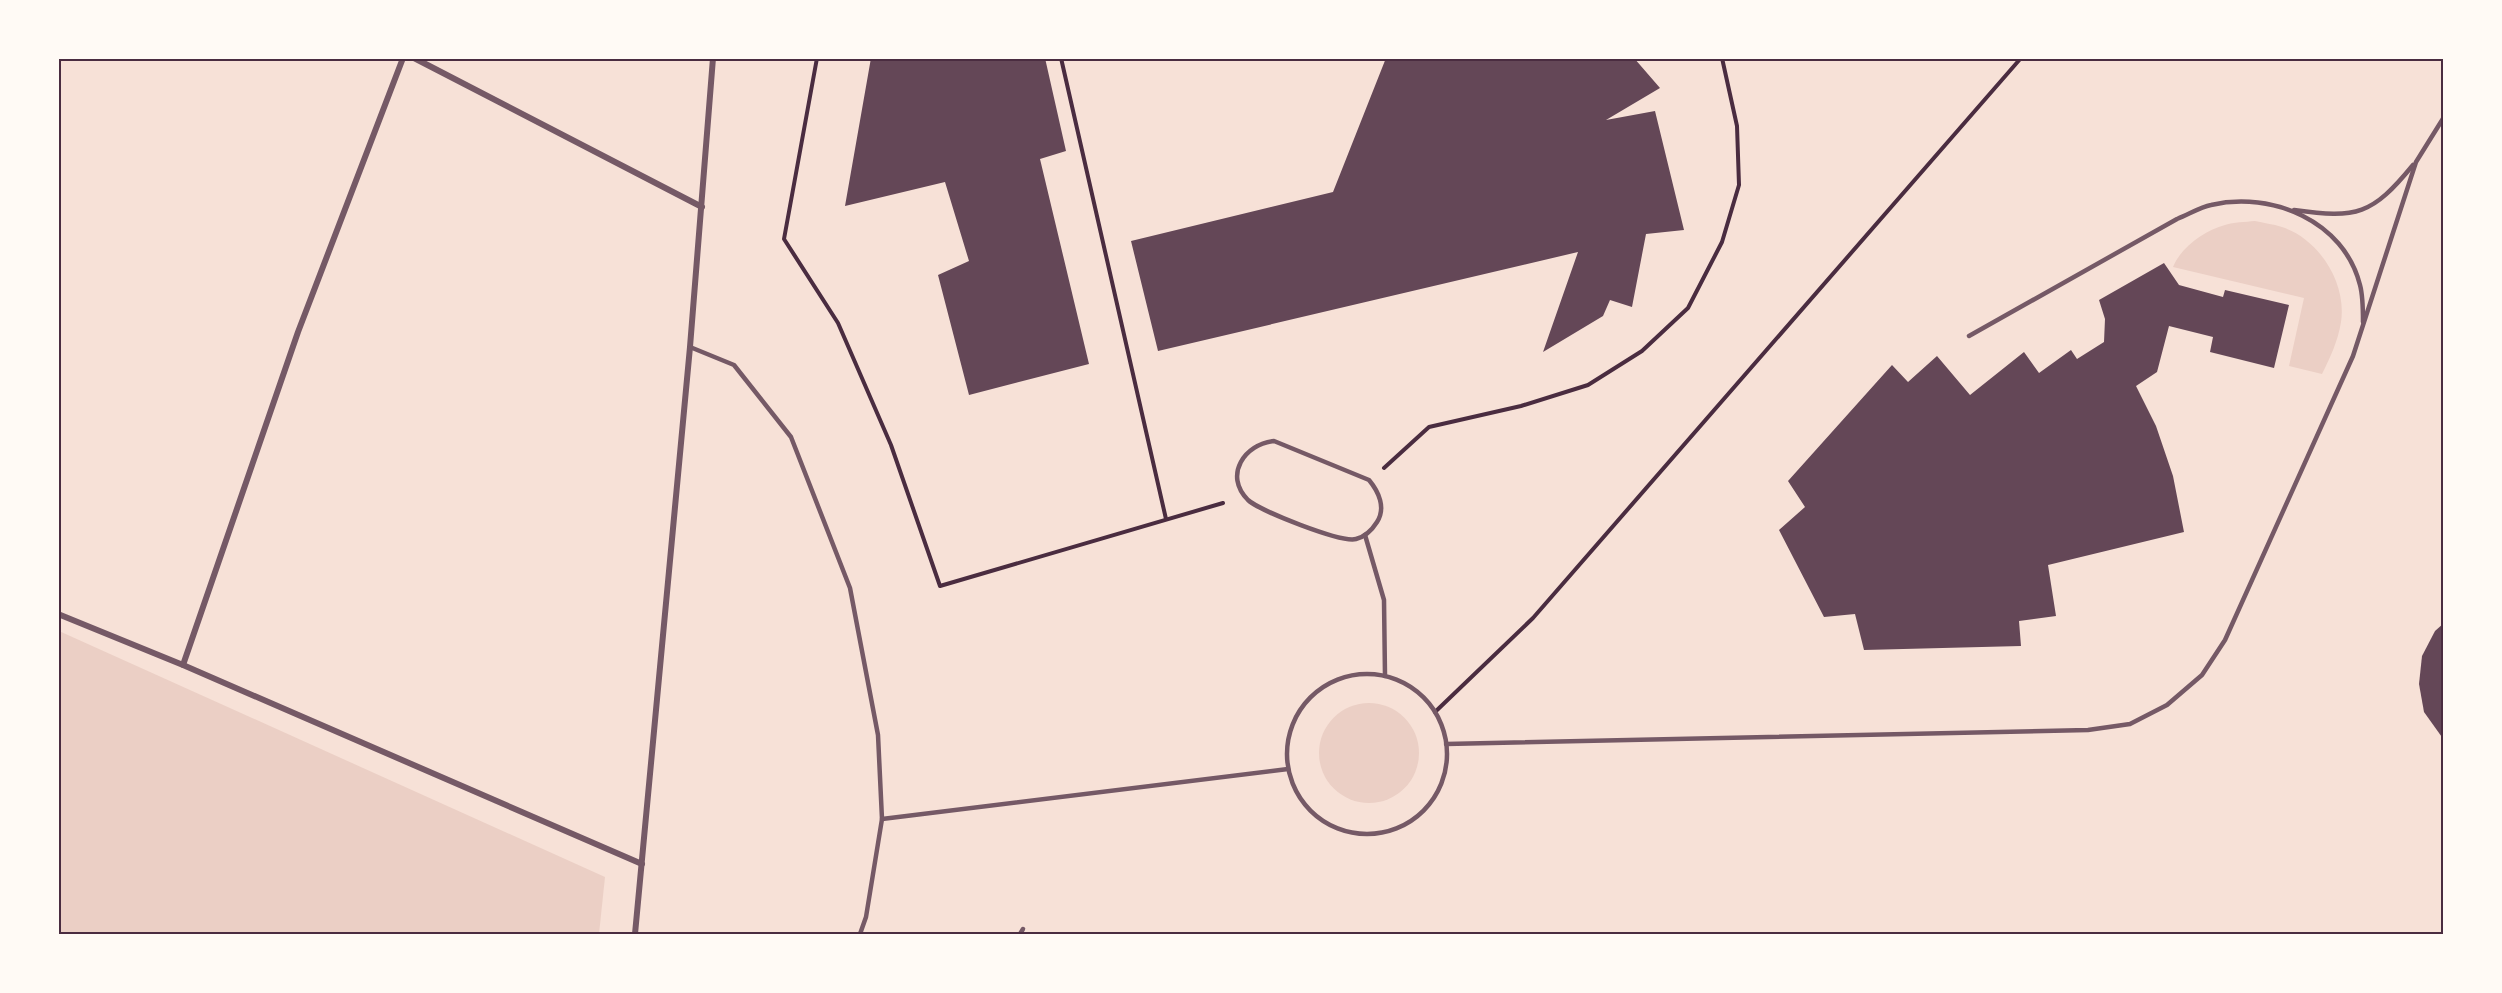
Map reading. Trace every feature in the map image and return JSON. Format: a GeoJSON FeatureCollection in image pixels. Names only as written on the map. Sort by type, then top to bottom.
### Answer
{"type":"FeatureCollection","features":[{"type":"Feature","properties":{"kind":"street"},"geometry":{"type":"LineString","coordinates":[[183,665],[298,332],[403,58]]}},
{"type":"Feature","properties":{"kind":"street"},"geometry":{"type":"LineString","coordinates":[[414,58],[702,207]]}},
{"type":"Feature","properties":{"kind":"street"},"geometry":{"type":"LineString","coordinates":[[635,934],[690,347],[713,58]]}},
{"type":"Feature","properties":{"kind":"street"},"geometry":{"type":"LineString","coordinates":[[58,614],[183,665],[642,864]]}},
{"type":"Feature","properties":{"kind":"lane"},"geometry":{"type":"LineString","coordinates":[[1969,336],[2177,219],[2210,205],[2252,200],[2288,209],[2331,215],[2360,211],[2378,202],[2395,187],[2416,162],[2444,117]]}},
{"type":"Feature","properties":{"kind":"lane"},"geometry":{"type":"LineString","coordinates":[[1446,744],[2088,730],[2130,724],[2167,705],[2202,675],[2224,640],[2353,356],[2416,162]]}},
{"type":"Feature","properties":{"kind":"lane"},"geometry":{"type":"LineString","coordinates":[[2288,209],[2321,225],[2346,252],[2361,285],[2363,321],[2353,356]]}},
{"type":"Feature","properties":{"kind":"lane"},"geometry":{"type":"LineString","coordinates":[[690,347],[734,365],[791,437],[850,588],[878,735],[882,819],[866,917],[860,934]]}},
{"type":"Feature","properties":{"kind":"lane"},"geometry":{"type":"LineString","coordinates":[[1275,441],[1370,480],[1376,488],[1381,509],[1379,519],[1365,535],[1356,539],[1335,538],[1259,507],[1245,496],[1239,483],[1240,462],[1254,447],[1264,442],[1275,441]]}},
{"type":"Feature","properties":{"kind":"lane"},"geometry":{"type":"LineString","coordinates":[[1365,535],[1384,600],[1385,676]]}},
{"type":"Feature","properties":{"kind":"lane"},"geometry":{"type":"LineString","coordinates":[[1365,673],[1393,677],[1418,691],[1436,712],[1446,735],[1448,760],[1442,785],[1428,807],[1408,823],[1384,832],[1359,834],[1334,827],[1313,813],[1297,793],[1288,769],[1288,741],[1297,715],[1314,693],[1338,679],[1365,673]]}},
{"type":"Feature","properties":{"kind":"lane"},"geometry":{"type":"LineString","coordinates":[[882,819],[1288,769]]}},
{"type":"Feature","properties":{"kind":"path"},"geometry":{"type":"LineString","coordinates":[[816,58],[784,239],[838,323],[891,445],[940,586],[1245,496]]}},
{"type":"Feature","properties":{"kind":"path"},"geometry":{"type":"LineString","coordinates":[[1061,58],[1166,519]]}},
{"type":"Feature","properties":{"kind":"path"},"geometry":{"type":"LineString","coordinates":[[1370,480],[1430,428],[1521,406],[1588,385],[1642,351],[1688,308],[1722,242],[1738,185],[1737,126],[1722,58]]}},
{"type":"Feature","properties":{"kind":"path"},"geometry":{"type":"LineString","coordinates":[[1436,712],[1533,618],[2020,58]]}},
{"type":"Feature","properties":{"kind":"shaded area"},"geometry":{"type":"Polygon","coordinates":[[[2255,221],[2282,227],[2308,241],[2328,264],[2335,278],[2340,292],[2341,322],[2336,343],[2322,374],[2289,366],[2304,298],[2173,267],[2188,246],[2217,227],[2255,221]]]}},
{"type":"Feature","properties":{"kind":"shaded area"},"geometry":{"type":"Polygon","coordinates":[[[59,631],[605,877],[599,934],[59,934],[59,631]]]}},
{"type":"Feature","properties":{"kind":"shaded area"},"geometry":{"type":"Polygon","coordinates":[[[1369,703],[1388,706],[1405,717],[1416,734],[1419,753],[1416,772],[1405,789],[1388,800],[1369,803],[1350,800],[1333,789],[1322,772],[1319,753],[1322,734],[1333,717],[1350,706],[1369,703]]]}},
{"type":"Feature","properties":{"kind":"building"},"geometry":{"type":"Polygon","coordinates":[[[871,58],[1045,58],[1066,151],[1040,159],[1089,364],[969,395],[938,275],[969,261],[945,182],[845,206],[871,58]]]}},
{"type":"Feature","properties":{"kind":"building"},"geometry":{"type":"Polygon","coordinates":[[[1386,58],[1634,58],[1660,88],[1606,120],[1655,111],[1684,230],[1646,234],[1632,307],[1610,300],[1603,316],[1543,352],[1578,252],[1158,351],[1131,241],[1333,192],[1386,58]]]}},
{"type":"Feature","properties":{"kind":"building"},"geometry":{"type":"Polygon","coordinates":[[[2164,263],[2179,285],[2223,297],[2225,290],[2289,305],[2274,368],[2210,352],[2213,337],[2169,326],[2157,372],[2136,386],[2156,426],[2173,476],[2184,532],[2048,565],[2056,616],[2019,621],[2021,646],[1864,650],[1855,614],[1824,617],[1779,530],[1805,507],[1788,481],[1892,365],[1908,382],[1937,356],[1970,395],[2024,352],[2039,373],[2071,350],[2077,359],[2104,342],[2105,319],[2099,300],[2164,263]]]}},
{"type":"Feature","properties":{"kind":"building"},"geometry":{"type":"Polygon","coordinates":[[[2444,623],[2444,740],[2424,712],[2419,684],[2422,656],[2435,631],[2444,623]]]}}]}
